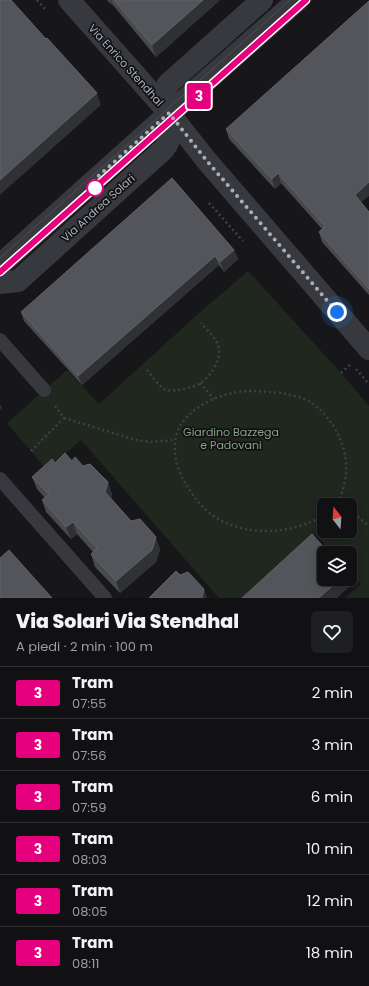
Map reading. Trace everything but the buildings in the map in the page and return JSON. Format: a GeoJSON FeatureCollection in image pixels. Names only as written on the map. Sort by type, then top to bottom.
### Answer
{"type":"FeatureCollection","features":[{"type":"Feature","properties":{"kind":"street","name":"Via Enrico Stendhal"},"geometry":{"type":"LineString","coordinates":[[69,0],[169,113],[207,161],[369,349]]}},
{"type":"Feature","properties":{"kind":"street","name":"Via Andrea Solari"},"geometry":{"type":"LineString","coordinates":[[0,283],[18,281],[164,149],[168,143],[171,132],[169,113],[170,104],[165,93],[166,86],[262,0]]}},
{"type":"Feature","properties":{"kind":"street","name":"Via Andrea Solari"},"geometry":{"type":"LineString","coordinates":[[0,265],[169,113],[298,0]]}},
{"type":"Feature","properties":{"kind":"lane"},"geometry":{"type":"LineString","coordinates":[[0,340],[44,390]]}},
{"type":"Feature","properties":{"kind":"lane"},"geometry":{"type":"LineString","coordinates":[[0,479],[105,598]]}},
{"type":"Feature","properties":{"kind":"path"},"geometry":{"type":"LineString","coordinates":[[147,370],[164,389],[174,391],[200,383],[212,372],[217,362],[219,351],[218,344],[201,323]]}},
{"type":"Feature","properties":{"kind":"path"},"geometry":{"type":"LineString","coordinates":[[200,383],[214,399]]}},
{"type":"Feature","properties":{"kind":"path"},"geometry":{"type":"LineString","coordinates":[[44,390],[64,418],[136,440],[151,442],[175,440]]}},
{"type":"Feature","properties":{"kind":"path"},"geometry":{"type":"LineString","coordinates":[[317,520],[298,527],[261,532],[244,530],[216,517],[203,508],[190,491],[182,477],[175,456],[175,440],[178,429],[183,420],[191,412],[214,399],[247,391],[289,394],[310,401],[328,418],[342,440],[346,469],[344,485],[339,498]]}},
{"type":"Feature","properties":{"kind":"path"},"geometry":{"type":"LineString","coordinates":[[31,450],[64,418]]}},
{"type":"Feature","properties":{"kind":"path"},"geometry":{"type":"LineString","coordinates":[[357,516],[369,526]]}},
{"type":"Feature","properties":{"kind":"green space","name":"Giardino Bazzega e Padovani"},"geometry":{"type":"Polygon","coordinates":[[[248,271],[369,406],[369,598],[345,598],[361,584],[357,580],[357,546],[326,546],[319,538],[357,538],[357,498],[317,498],[317,536],[315,534],[242,598],[219,598],[81,440],[47,470],[7,423],[67,370],[99,404],[199,313],[248,271]]]}},
{"type":"Feature","properties":{"kind":"tram line"},"geometry":{"type":"LineString","coordinates":[[0,258],[290,0]]}},
{"type":"Feature","properties":{"kind":"tram line"},"geometry":{"type":"LineString","coordinates":[[0,272],[306,0]]}},
{"type":"Feature","properties":{"kind":"tram line","name":"3"},"geometry":{"type":"LineString","coordinates":[[0,272],[174,119],[306,0]]}},
{"type":"Feature","properties":{"kind":"route"},"geometry":{"type":"LineString","coordinates":[[95,188],[94,180],[169,113],[207,161],[337,312]]}}]}
